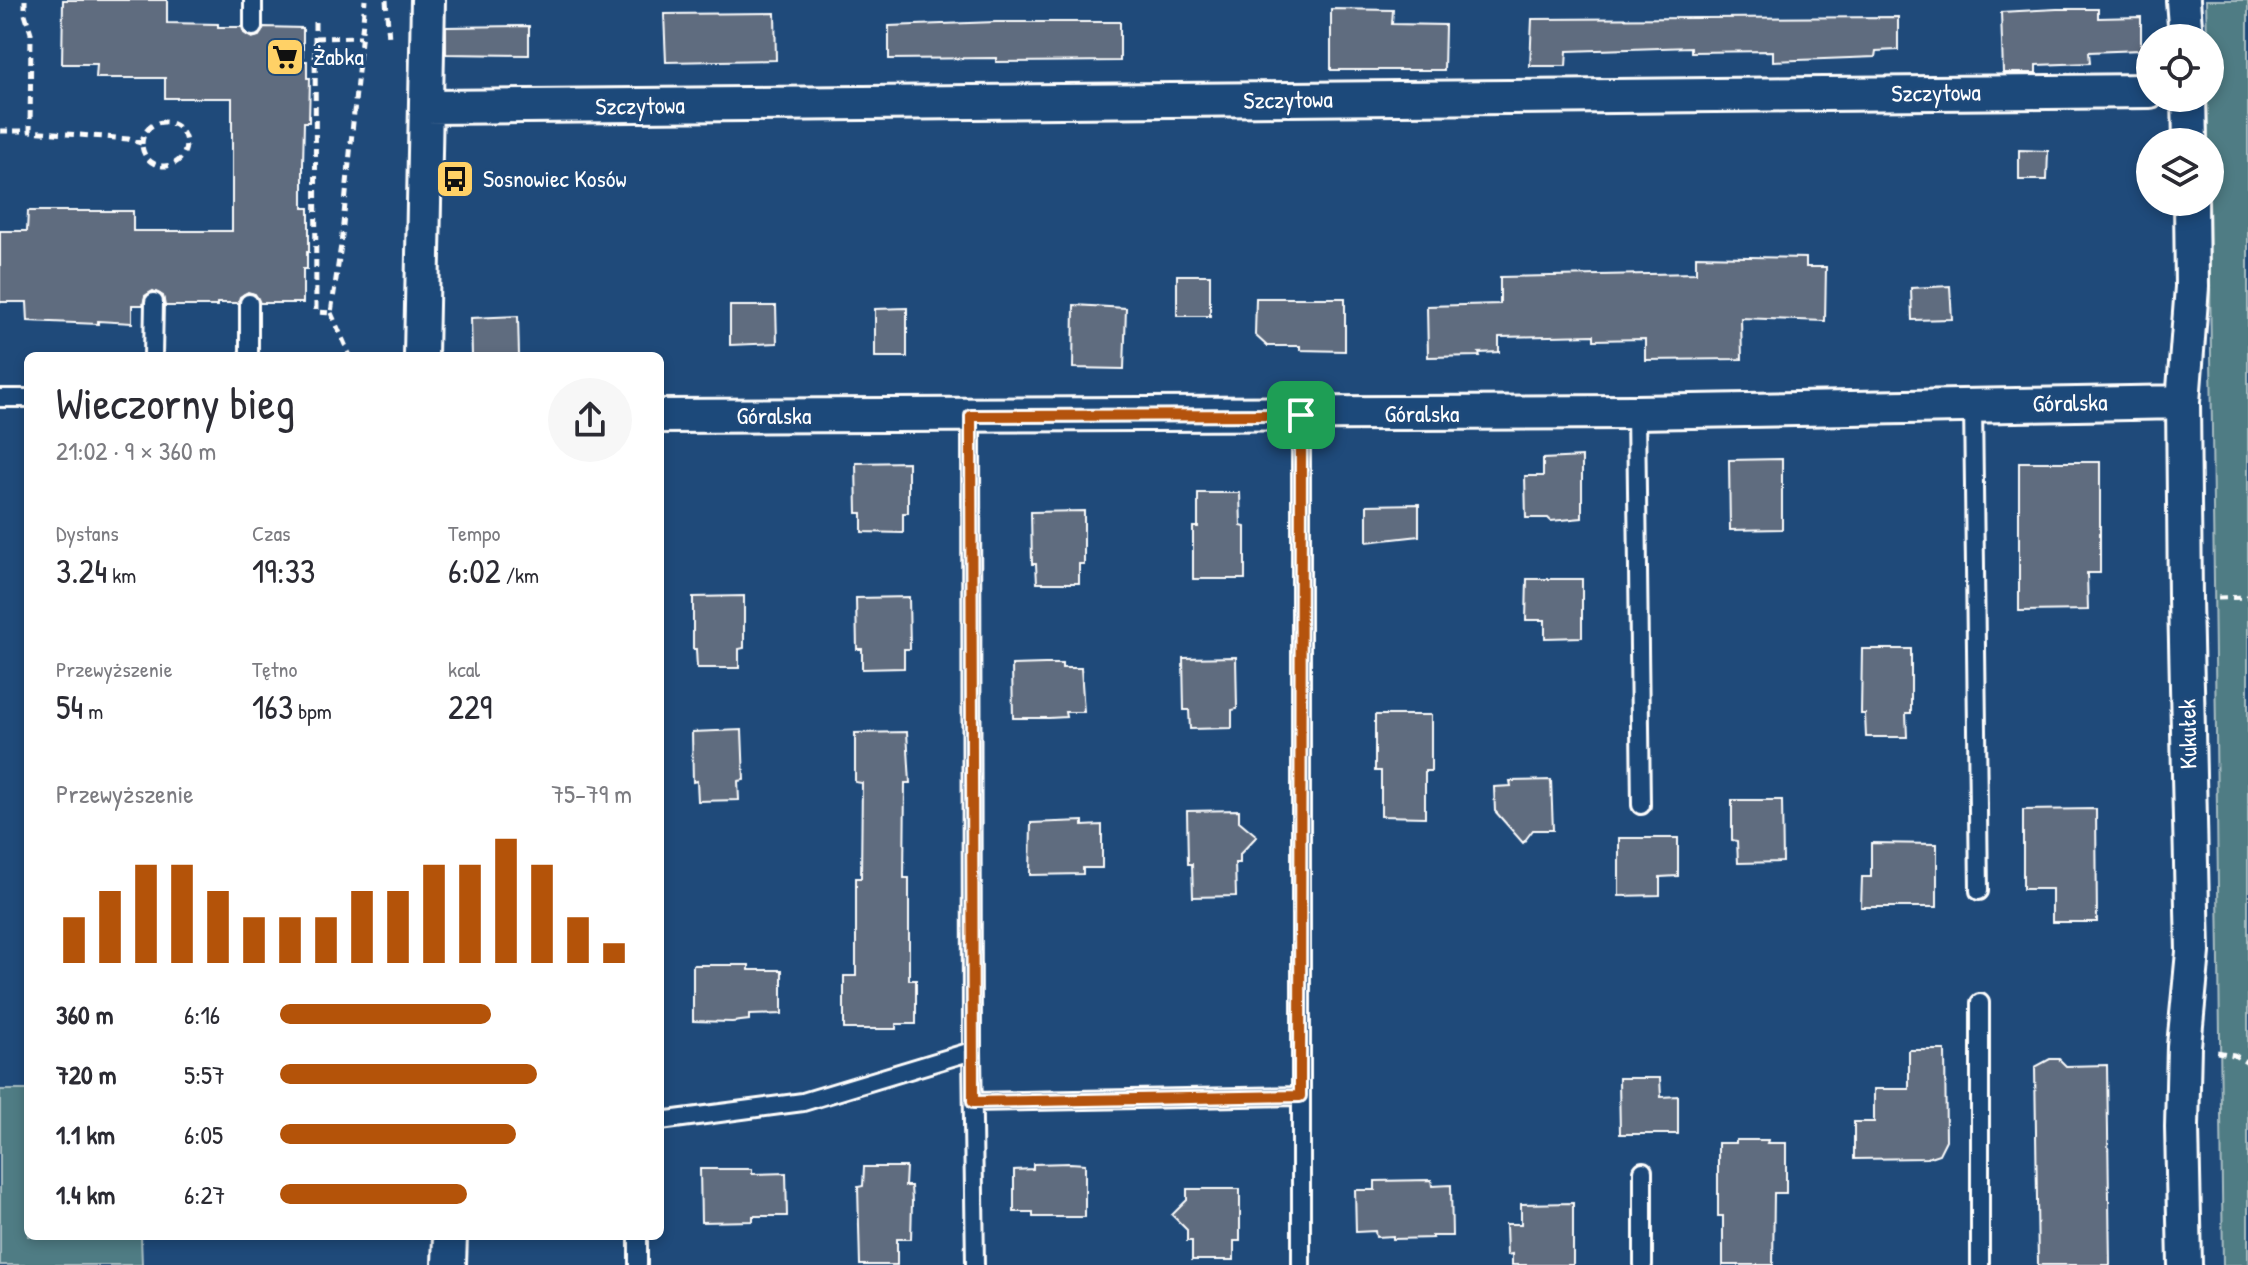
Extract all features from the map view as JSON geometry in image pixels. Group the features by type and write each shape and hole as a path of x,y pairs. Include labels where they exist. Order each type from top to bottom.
{"street":[{"path":"421,352 428,0"},
{"path":"2183,0 2185,24"},
{"name":"Szczytowa","path":"426,107 2136,91"},
{"name":"Kukułek","path":"2185,1265 2184,1046 2193,952 2183,402 2192,287 2191,216"},
{"name":"Góralska","path":"664,416 1636,412 2183,402"},
{"path":"449,1265 450,1240"}],"lane":[{"path":"253,0 253,27"},
{"path":"153,352 154,302"},
{"path":"249,303 249,352"},
{"path":"0,398 24,398"},
{"path":"1973,405 1979,891"},
{"path":"1636,412 1641,805"},
{"path":"1301,415 1301,1265"},
{"path":"971,416 975,1265"},
{"path":"1980,1003 1980,1265"},
{"path":"664,1120 803,1102 972,1051"},
{"path":"973,1102 1300,1096"},
{"path":"1643,1171 1643,1265"},
{"path":"638,1240 638,1265"}],"path":[{"path":"25,0 25,14 31,33 30,131"},
{"path":"348,352 331,313 341,245 363,1"},
{"path":"315,22 316,312 331,313"},
{"path":"315,38 361,37"},
{"path":"170,122 179,127 186,145 184,155 177,163 158,166 143,153 141,143 151,126 170,122"},
{"path":"0,131 128,139 141,143"}],"green space":[{"path":"2206,0 2248,0 2248,1265 2223,1265 2209,216 2224,216 2224,128 2208,128 2207,112 2224,112 2224,24 2207,24"},
{"path":"0,1090 24,1090 24,1240 141,1240 142,1265 0,1265"}],"building":[{"path":"63,0 167,0 167,23 242,27 244,33 252,38 259,36 264,27 303,28 303,61 307,61 307,78 310,78 309,122 304,122 303,208 309,208 309,252 307,269 303,269 303,303 260,303 255,294 248,292 240,297 238,303 165,306 163,296 153,291 145,296 143,305 132,305 132,323 98,321 98,324 28,321 27,302 0,302 0,231 27,231 28,211 133,211 133,231 232,231 232,98 165,98 165,78 96,78 97,64 62,64"},
{"path":"1331,9 1393,10 1392,24 1445,25 1444,70 1331,70"},
{"path":"2098,9 2098,18 2141,17 2141,24 2136,24 2136,50 2089,52 2090,63 2036,65 2036,73 2003,73 2001,12"},
{"path":"775,13 776,60 666,62 664,14"},
{"path":"1898,17 1898,50 1876,51 1875,57 1773,61 1773,51 1691,52 1691,47 1567,51 1566,66 1530,66 1532,19"},
{"path":"1120,22 1120,61 889,59 889,26"},
{"path":"529,26 529,55 446,54 446,27"},
{"path":"2019,150 2048,151 2047,180 2019,180"},
{"path":"1696,256 1806,258 1806,267 1826,267 1825,321 1741,318 1742,359 1645,360 1645,339 1594,340 1594,335 1499,337 1499,352 1479,353 1480,356 1428,357 1427,306 1500,304 1500,277 1696,273"},
{"path":"1177,275 1210,275 1210,316 1177,316"},
{"path":"1950,286 1952,319 1912,320 1911,288"},
{"path":"1256,298 1345,298 1345,351 1267,346 1255,335"},
{"path":"1074,305 1126,308 1124,369 1073,368"},
{"path":"730,306 776,306 777,343 730,345"},
{"path":"907,308 907,357 875,357 875,309"},
{"path":"518,316 519,352 472,352 471,318"},
{"path":"1582,457 1582,518 1551,521 1548,518 1526,518 1525,476 1543,476 1543,459"},
{"path":"1782,459 1782,529 1730,530 1729,460"},
{"path":"908,462 908,513 903,513 903,533 862,532 862,513 857,513 856,463"},
{"path":"2019,462 2100,462 2100,573 2087,573 2088,610 2019,611"},
{"path":"1198,493 1240,493 1241,526 1245,527 1245,579 1193,579 1193,527 1198,527"},
{"path":"1419,504 1419,536 1367,542 1367,505"},
{"path":"1084,511 1084,564 1079,564 1079,583 1037,583 1036,564 1032,564 1031,512"},
{"path":"1527,579 1582,579 1582,637 1545,638 1545,620 1526,620"},
{"path":"744,596 744,648 739,649 739,668 697,668 696,649 693,649 693,597"},
{"path":"909,597 910,649 904,649 904,668 862,669 862,649 857,649 856,598"},
{"path":"1862,649 1911,649 1911,713 1906,713 1907,737 1866,737 1865,714 1861,714"},
{"path":"1236,657 1237,709 1232,710 1232,728 1190,729 1189,710 1184,710 1183,658"},
{"path":"1062,664 1062,668 1081,668 1084,712 1065,712 1066,717 1013,718 1012,665"},
{"path":"1375,715 1431,715 1431,771 1425,771 1425,817 1381,816 1381,771 1375,771"},
{"path":"742,730 744,780 738,781 739,800 698,801 697,781 693,782 692,732"},
{"path":"907,732 910,783 905,783 904,878 909,878 909,980 916,980 916,1024 896,1024 896,1029 844,1029 844,976 856,976 856,878 861,878 862,783 855,782 855,733"},
{"path":"1551,780 1553,830 1533,830 1523,843 1495,811 1494,787 1511,786 1510,781"},
{"path":"1732,800 1782,800 1783,862 1738,863 1737,841 1732,840"},
{"path":"2096,809 2097,922 2052,922 2052,889 2023,889 2023,810"},
{"path":"1239,810 1239,821 1257,836 1240,854 1240,863 1235,863 1236,896 1193,897 1192,864 1188,864 1187,811"},
{"path":"1083,821 1083,826 1102,825 1102,868 1083,868 1083,874 1030,875 1031,823"},
{"path":"1619,838 1678,838 1678,876 1660,877 1660,895 1619,896"},
{"path":"1871,843 1937,844 1937,907 1861,907 1862,877 1871,877"},
{"path":"693,965 749,965 749,970 782,970 782,1014 749,1015 749,1020 732,1022 693,1021"},
{"path":"1909,1050 1945,1050 1946,1140 1939,1154 1927,1158 1854,1159 1854,1122 1874,1122 1874,1089 1909,1089"},
{"path":"2050,1059 2059,1059 2066,1066 2107,1065 2110,1265 2038,1265 2035,1067"},
{"path":"1619,1078 1660,1078 1661,1097 1678,1096 1678,1134 1620,1134"},
{"path":"1736,1140 1786,1143 1786,1193 1774,1193 1773,1265 1723,1265 1723,1216 1718,1216 1718,1143 1736,1143"},
{"path":"1033,1164 1085,1164 1085,1217 1033,1217 1033,1212 1014,1212 1014,1170 1033,1169"},
{"path":"864,1167 906,1167 905,1186 911,1186 911,1239 897,1239 897,1265 860,1265 858,1187 863,1186"},
{"path":"700,1169 752,1169 752,1174 786,1173 787,1216 753,1216 753,1221 701,1222"},
{"path":"1431,1180 1432,1186 1451,1185 1452,1236 1393,1239 1393,1236 1376,1237 1375,1231 1356,1232 1355,1190 1375,1190 1375,1181"},
{"path":"1187,1189 1240,1189 1240,1241 1234,1241 1234,1260 1192,1260 1192,1241 1187,1241 1187,1230 1172,1215 1187,1200"},
{"path":"1573,1203 1573,1265 1512,1265 1512,1254 1507,1255 1506,1224 1521,1224 1521,1204"}],"place":[{"name":"Żabka","path":"285,57"},
{"name":"Sosnowiec Kosów","path":"455,179"}],"route":[{"path":"1301,415 1300,1096 973,1102 971,416 1301,415"}]}
